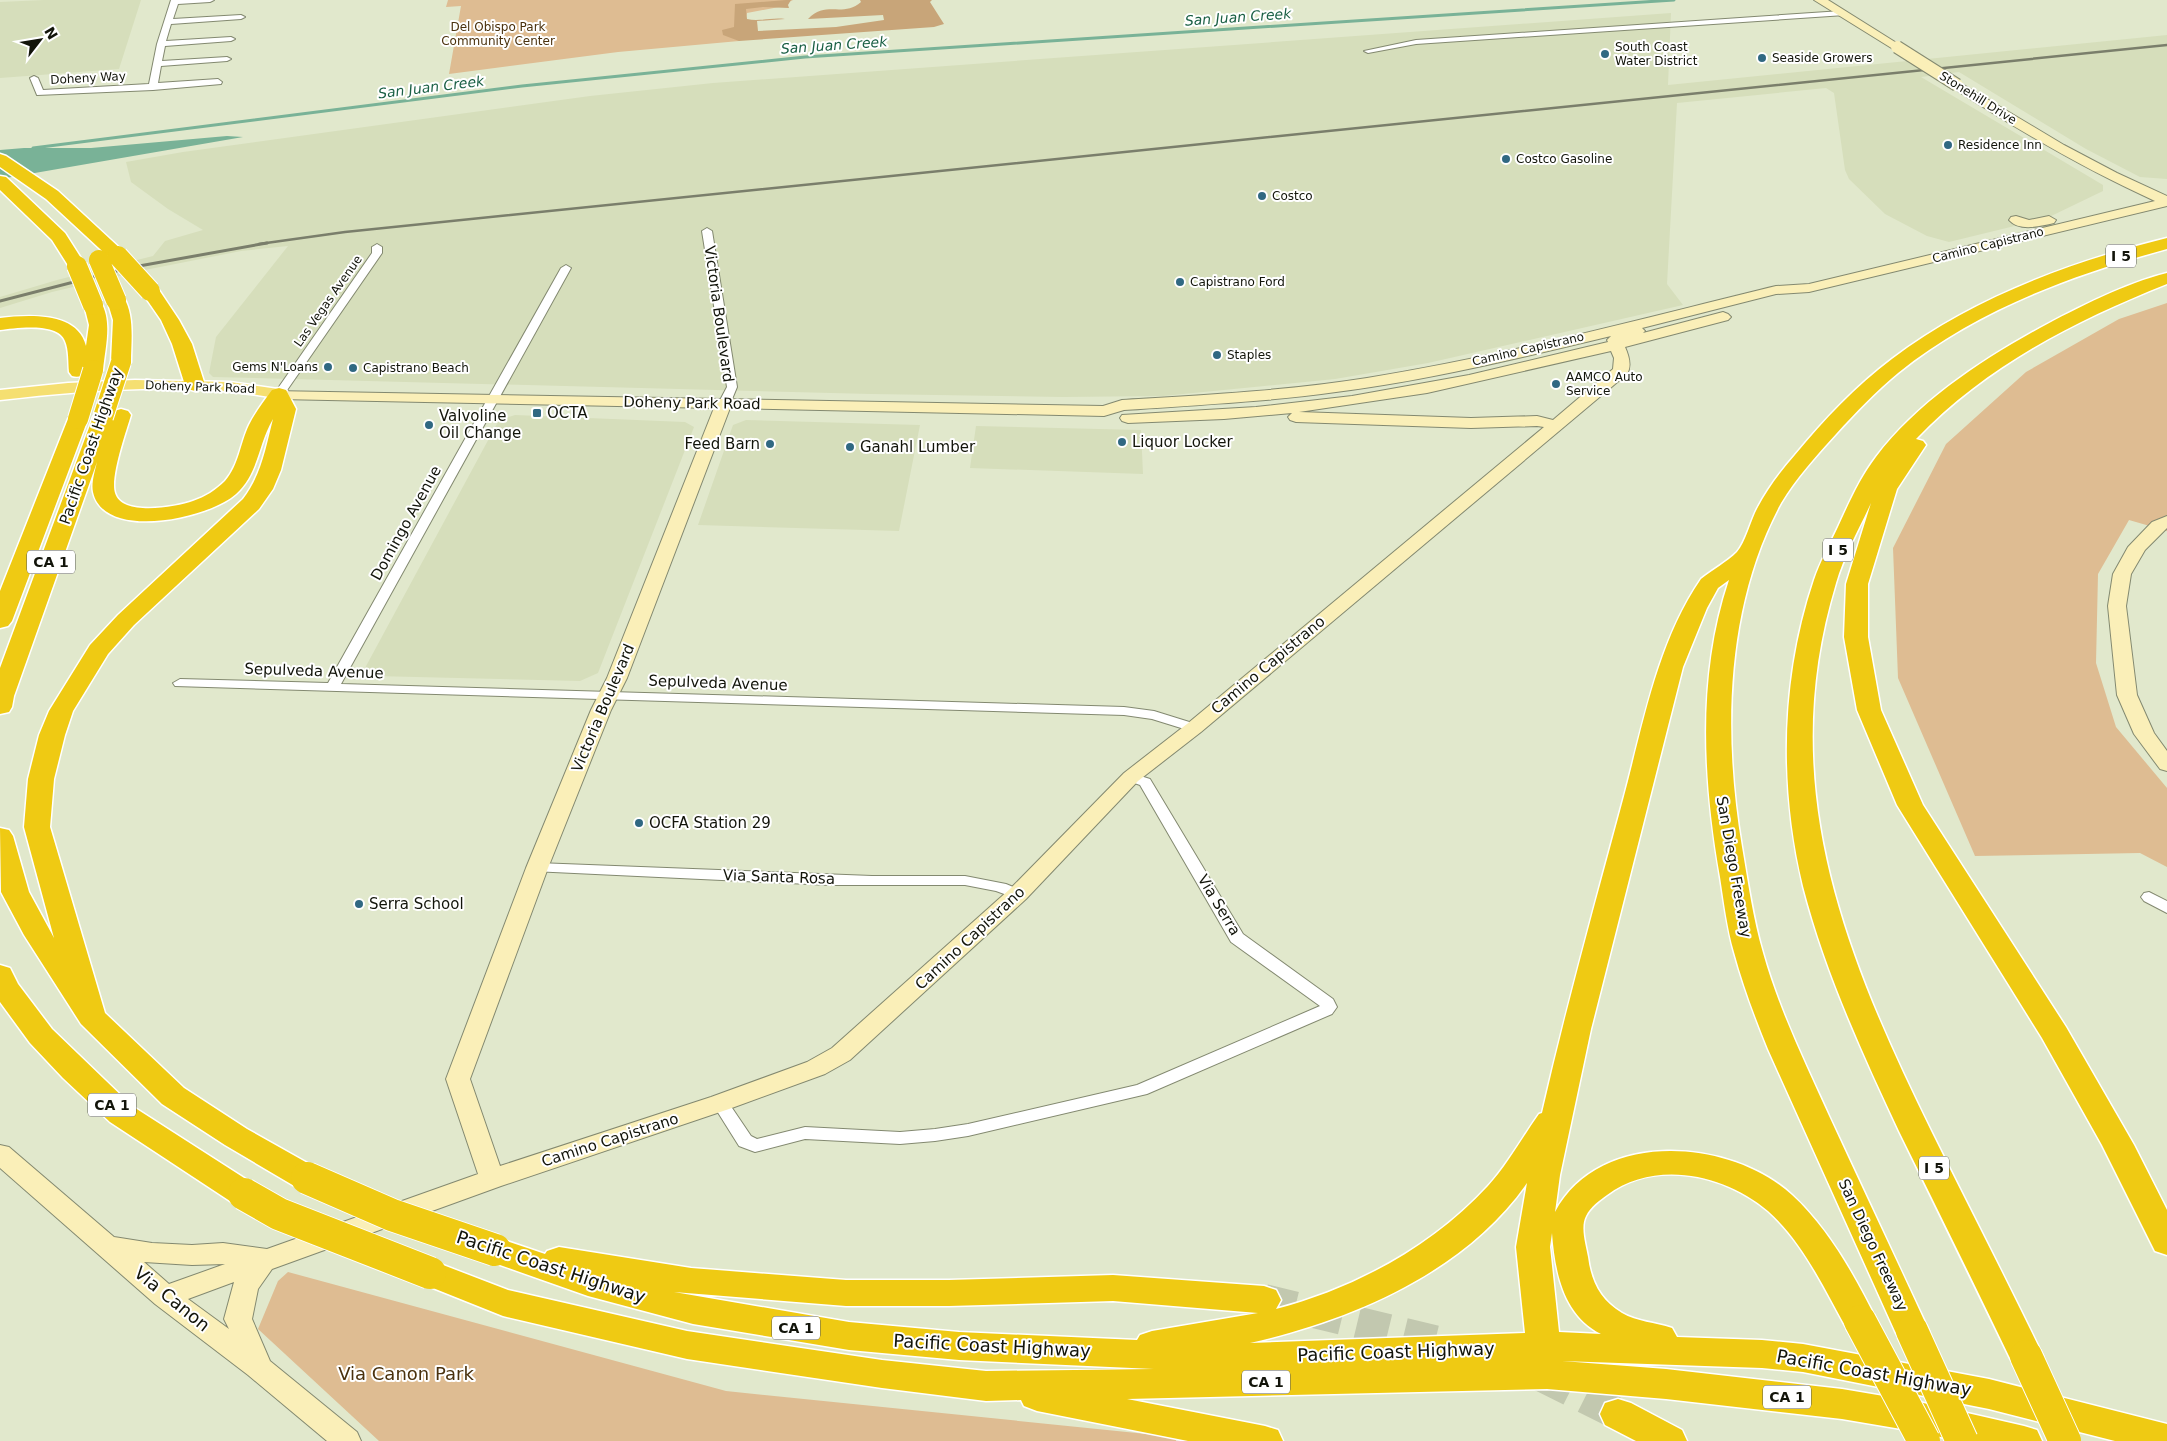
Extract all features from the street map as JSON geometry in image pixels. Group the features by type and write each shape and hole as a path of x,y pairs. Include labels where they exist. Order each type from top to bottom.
{"highway":[{"name":"Pacific Coast Highway","path":"0,160 47,196 77,231 98,260 116,300 122,320 121,362 112,416 2,696 0,707"},
{"name":"Pacific Coast Highway","path":"0,181 59,237 77,266 93,306 98,325 86,371 79,417 0,621"},
{"path":"47,196 118,256 150,291 182,344 195,385"},
{"name":"San Diego Freeway","path":"1962,1441 1792,1070 1750,959 1724,830 1720,780 1718,726 1726,639 1748,554 1769,506 1800,460 1851,406 1899,363 1970,317 2076,271 2167,243"},
{"name":"I 5","path":"2065,1441 2026,1356 1898,1095 1847,978 1817,886 1803,814 1799,771 1800,697 1810,639 1828,573 1881,465 1913,428 1950,394 2031,341 2116,298 2167,278"},
{"path":"0,324 43,323 64,328 75,341 86,371"},
{"path":"112,416 104,479 104,494 115,508 130,514 166,514 204,504 232,487 245,472 259,427 279,394"},
{"path":"91,1017 37,826 41,779 52,735 71,692 98,650 126,620 251,504 262,489 270,470 286,409 279,394"},
{"path":"1950,394 1886,489 1857,584 1856,637 1870,710 1910,805 2055,1034 2118,1145 2163,1231"},
{"path":"1545,1360 1533,1247 1544,1175 1576,1028 1671,667 1695,608 1709,584 1748,554"},
{"name":"Pacific Coast Highway","path":"0,836 15,892 38,935 91,1017 173,1096 236,1137 307,1178 392,1215 588,1283 692,1310 796,1328 849,1336 960,1346 1214,1358 1545,1360 1762,1354 1803,1358 1989,1394 2167,1438"},
{"name":"Pacific Coast Highway","path":"1,980 41,1036 74,1070 122,1114 244,1194 279,1214 503,1302 687,1345 873,1373 986,1386 1223,1383 1545,1360 1685,1385 1842,1404 1919,1417 2024,1441"},
{"path":"1107,1353 1239,1330 1304,1315 1390,1280 1432,1255 1467,1227 1501,1193 1557,1112"},
{"path":"1803,1358 1635,1334 1614,1326 1596,1312 1584,1298 1575,1281 1567,1229 1568,1218 1572,1210 1598,1183 1609,1175 1640,1165 1671,1163 1702,1166 1719,1170 1750,1183 1766,1193 1792,1215 1834,1276 1924,1441"},
{"path":"495,1250 691,1281 846,1293 949,1293 1113,1288 1264,1300"},
{"path":"986,1386 1265,1441"},
{"path":"1618,1414 1669,1441"}],"main road":[{"name":"Stonehill Drive","path":"1825,3 2040,137 2088,164 2167,202"},
{"path":"2088,164 2148,186 2167,186"},
{"path":"2088,164 2121,197 2123,204 2117,213"},
{"name":"Camino Capistrano","path":"1243,397 1366,383 1478,362 1776,290 1809,288 2167,202"},
{"name":"Camino Capistrano","path":"1254,411 1345,401 1429,388 1616,344 1794,298 1809,288"},
{"path":"1616,344 1616,338 1672,321 1677,314"},
{"name":"Camino Capistrano","path":"165,1296 492,1179 720,1103 816,1068 841,1054 912,992 1018,894 1131,778 1194,728 1621,371 1622,358 1616,344"},
{"name":"Doheny Park Road","path":"0,395 95,386 195,385 247,387 279,394"},
{"name":"Doheny Park Road","path":"0,407 98,397 239,398 279,394 1104,411 1122,406 1243,397"},
{"name":"Victoria Boulevard","path":"492,1179 458,1079 537,868 617,678 724,404"},
{"name":"Doheny Park Road","path":"1104,411 1125,418 1254,411"},
{"path":"1222,414 1470,423 1537,421 1555,425"},
{"path":"2167,521 2158,526 2137,547 2122,574 2117,606 2127,695 2144,734 2167,765"},
{"name":"Via Canon","path":"0,1154 165,1296 258,1367 347,1441"},
{"path":"107,1246 152,1253 192,1255 223,1253 265,1259 245,1287 238,1319 258,1367"}],"street":[{"path":"153,87 159,64 161,44 175,1 210,0"},
{"path":"1368,51 1416,42 1842,13"},
{"path":"167,22 241,17"},
{"path":"161,44 230,39"},
{"path":"159,64 228,59"},
{"name":"Doheny Way","path":"34,78 40,93 218,82"},
{"name":"Victoria Boulevard","path":"707,231 732,387 724,404"},
{"name":"Las Vegas Avenue","path":"279,394 377,253 377,247"},
{"name":"Domingo Avenue","path":"332,688 566,268"},
{"name":"Sepulveda Avenue","path":"180,683 1124,711 1154,715 1194,728"},
{"name":"Via Serra","path":"720,1103 745,1141 755,1146 805,1134 900,1138 968,1130 1141,1090 1329,1008 1327,1003 1237,938 1145,782 1131,778"},
{"name":"Via Santa Rosa","path":"537,868 872,880 961,880 991,883 1018,894"},
{"path":"2149,897 2167,908"}],"shaded area":[{"path":"141,0 119,69 0,78 0,2"},
{"path":"791,0 788,5 789,8 763,7 746,9 747,19 785,19 757,21 758,31 836,27 884,20 883,15 808,19 815,13 828,9 848,9 854,7 861,2 860,0 932,0 930,2 944,24 934,27 739,41 723,35 722,30 734,27 735,4"},
{"path":"1671,13 1668,85 2167,35 2167,179 2140,177 2086,149 1959,72 1921,77 2103,185 2103,191 2047,218 1949,242 1927,236 1885,214 1849,179 1845,170 1834,93 1826,88 1677,103 1667,284 1683,305 1428,363 1335,379 1163,396 1063,397 871,394 213,377 209,373 216,337 288,246 241,251 145,270 52,292 0,308 0,297 57,280 153,256 165,241 203,230 168,209 131,182 126,162 183,152 590,96 713,83"},
{"path":"227,136 243,137 0,179 0,150 91,148"},
{"path":"515,415 685,422 694,427 598,673 580,681 374,676 365,673 365,668 499,420"},
{"path":"746,420 920,425 899,531 698,525 733,425"},
{"path":"976,426 1141,430 1143,474 970,468"}],"green space":[{"name":"Del Obispo Park Community Center","path":"448,0 793,0 779,7 747,13 739,41 618,52 449,74 461,6 446,7"},
{"path":"2167,303 2167,531 2129,520 2098,574 2096,663 2116,727 2167,788 2167,867 2140,853 1975,856 1898,678 1893,548 1946,444 2026,372 2119,319"},
{"name":"Via Canon Park","path":"288,1272 726,1391 1176,1437 1176,1441 379,1441 258,1329 278,1281"}],"waterway":[{"name":"San Juan Creek","path":"33,148 522,86 805,57 1674,0"}],"tunnel":[{"path":"1264,1300 1450,1345"},
{"path":"1542,1376 1618,1414"}],"railway":[{"path":"259,244 345,232 2167,45"},
{"path":"0,301 128,268 267,243"}],"place":[{"name":"South Coast Water District","path":"1605,54"},
{"name":"Seaside Growers","path":"1762,58"},
{"name":"Residence Inn","path":"1948,145"},
{"name":"Costco Gasoline","path":"1506,159"},
{"name":"Costco","path":"1262,196"},
{"name":"Capistrano Ford","path":"1180,282"},
{"name":"Staples","path":"1217,355"},
{"name":"Gems N'Loans","path":"328,367"},
{"name":"Capistrano Beach","path":"353,368"},
{"name":"AAMCO Auto Service","path":"1556,384"},
{"name":"OCTA","path":"537,413"},
{"name":"Valvoline Oil Change","path":"429,425"},
{"name":"Liquor Locker","path":"1122,442"},
{"name":"Feed Barn","path":"770,444"},
{"name":"Ganahl Lumber","path":"850,447"},
{"name":"OCFA Station 29","path":"639,823"},
{"name":"Serra School","path":"359,904"}]}
